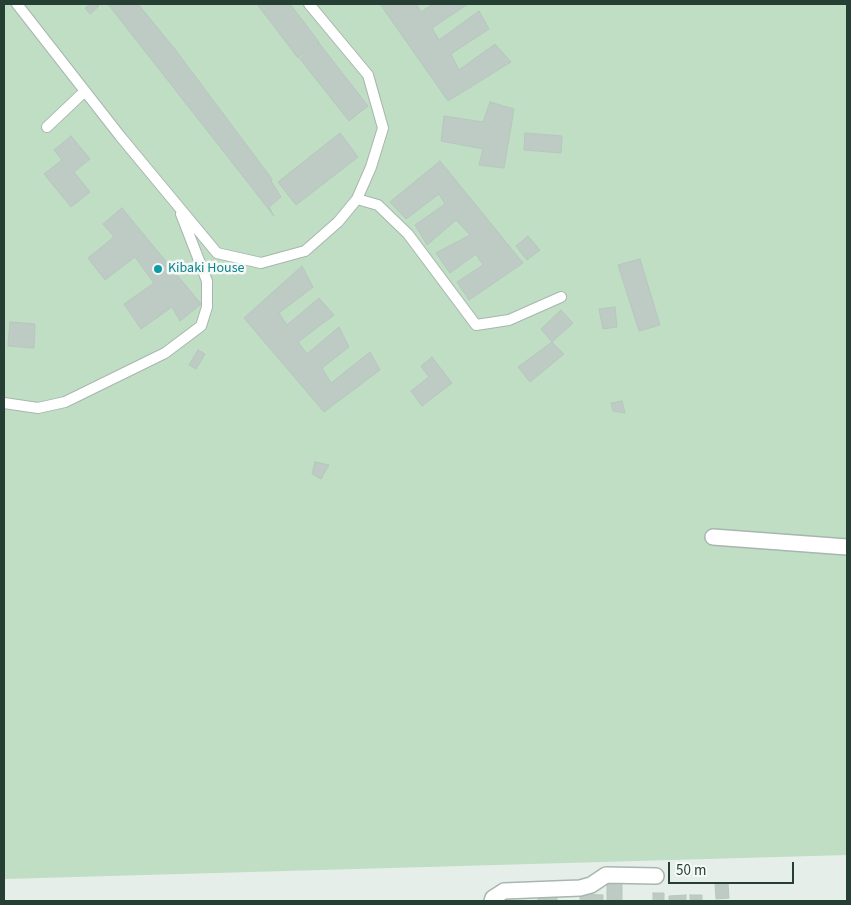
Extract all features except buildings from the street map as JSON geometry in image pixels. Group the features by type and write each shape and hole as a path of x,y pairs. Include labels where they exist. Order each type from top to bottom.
{"street":[{"path":"713,537 847,547"},
{"path":"492,901 493,898 504,890 580,888 591,885 606,875 656,876"}],"lane":[{"path":"16,4 84,91 217,253 261,264 305,250 338,222 357,199 372,167 383,128 368,75 309,4"},
{"path":"47,127 84,91"},
{"path":"357,199 378,205 408,234 476,325 509,320 561,298"},
{"path":"4,403 38,408 65,402 165,353 201,326 207,307 207,281 178,205"}],"green space":[{"path":"4,4 847,4 847,855 4,879"}],"place":[{"name":"Kibaki House","path":"158,269"}]}
